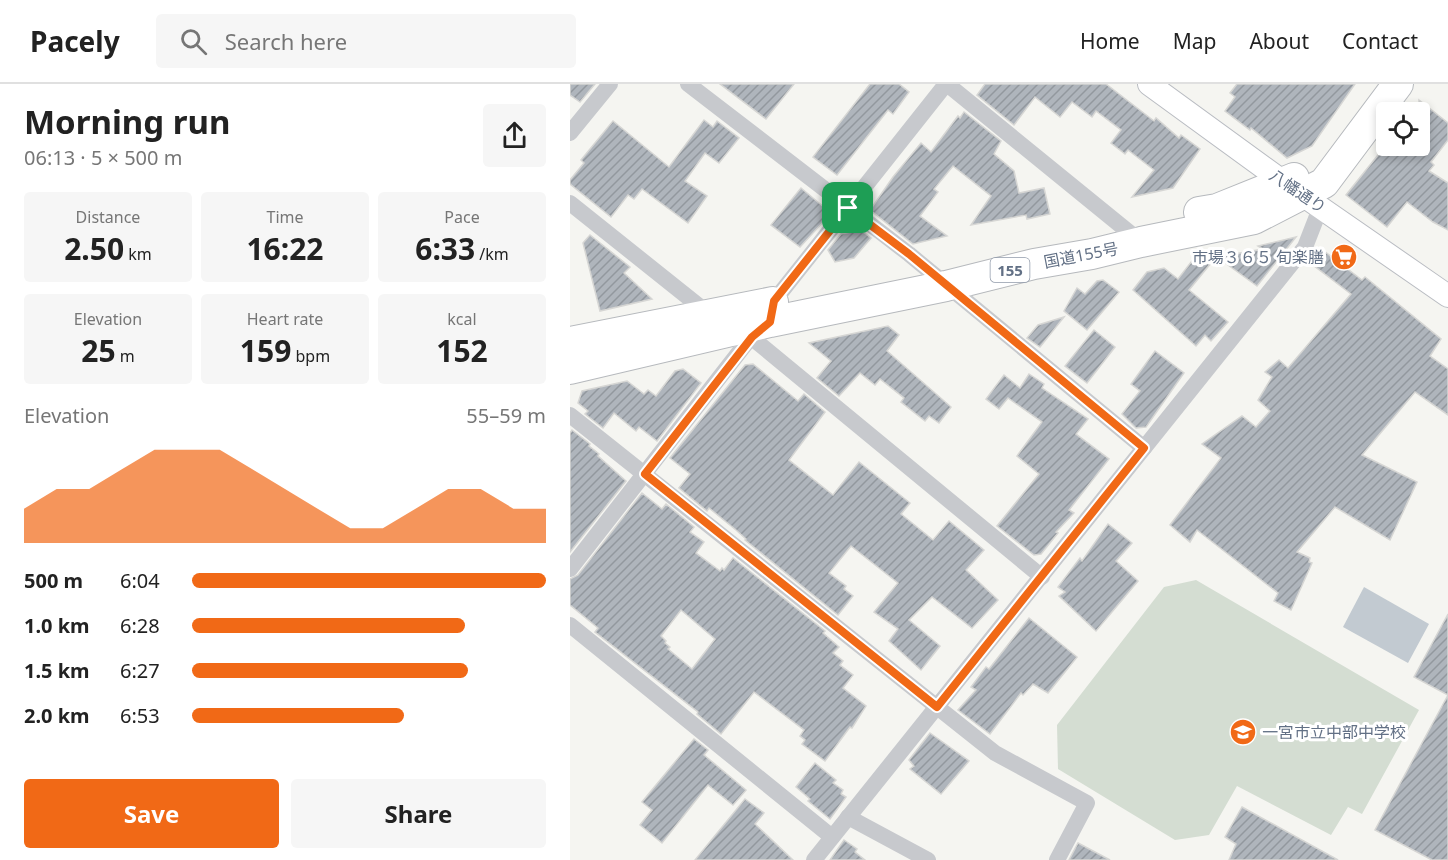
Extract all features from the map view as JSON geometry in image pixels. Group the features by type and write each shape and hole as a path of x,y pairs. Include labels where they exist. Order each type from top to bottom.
{"highway":[{"name":"国道155号","path":"1302,194 1321,164 1380,84"},
{"name":"国道155号","path":"570,369 938,279 1092,254 1131,234 1254,219 1324,183 1398,84"},
{"name":"国道155号","path":"570,342 710,314 765,320"}],"street":[{"path":"570,133 610,84"},
{"path":"688,84 938,279 1144,448"},
{"path":"570,569 946,84 1131,234"},
{"name":"八幡通り","path":"1149,84 1448,296"},
{"path":"814,860 1305,247 1302,194"},
{"path":"570,203 710,314"},
{"path":"765,320 1042,577"},
{"path":"570,415 995,753 1087,804 1057,860"},
{"path":"570,625 832,837"},
{"path":"848,817 928,860"}],"shaded area":[{"name":"一宮市立中部中学校","path":"1196,580 1419,710 1362,814 1348,807 1331,835 1237,786 1209,835 1175,840 1058,769 1057,725 1164,587"},
{"path":"1364,587 1429,624 1408,663 1343,627"}],"building":[{"path":"570,84 595,84 580,102 570,95"},
{"path":"720,84 794,84 766,119"},
{"path":"870,84 899,84 909,92 893,114 888,110 837,175 813,157"},
{"path":"985,84 1106,84 1154,121 1156,118 1179,138 1181,135 1200,149 1173,188 1132,197 1154,170 1128,150 1125,154 1111,143 1121,130 1096,111 1092,117 1072,102 1060,117 1035,97 1014,125 977,95"},
{"path":"1237,84 1355,84 1312,146 1287,158 1251,128 1250,130 1225,111 1235,97 1230,93"},
{"path":"1430,109 1448,123 1448,140 1431,162 1434,165 1429,171 1448,183 1448,230 1433,222 1407,202 1387,227 1346,195 1377,156 1430,156"},
{"path":"964,112 1001,141 994,154 1014,171 1019,193 1044,188 1050,214 1027,219 1026,215 971,225 991,196 953,166 934,189 938,192 920,216 947,236 913,244 870,210 921,143 931,152 958,116 960,118"},
{"path":"704,120 713,127 717,121 739,138 719,163 705,153 685,181 707,196 688,223 642,189 634,199 628,195 611,217 570,184 570,180 584,163 581,160 613,121 669,167"},
{"path":"801,188 825,208 825,220 800,247 771,225"},
{"path":"861,230 871,238 854,258 835,262 828,250 841,234"},
{"path":"590,235 630,267 624,273 652,299 600,311 583,243"},
{"path":"1296,237 1257,286 1217,257 1263,249 1258,246"},
{"path":"1324,251 1362,280 1365,277 1441,339 1430,356 1448,369 1448,415 1415,392 1362,455 1417,482 1390,540 1335,507 1297,552 1310,558 1309,562 1312,563 1291,610 1274,601 1278,593 1197,530 1190,542 1170,525 1221,458 1202,444 1242,416 1256,427 1270,411 1258,400 1272,377 1265,372 1279,360 1288,368 1351,294 1313,265"},
{"path":"1216,257 1189,290 1228,322 1211,341 1205,335 1196,346 1133,290 1147,272 1164,268 1178,279 1192,261"},
{"path":"1103,280 1119,292 1087,330 1064,311 1077,288 1085,294 1097,281"},
{"path":"1064,317 1040,347 1027,338 1038,325"},
{"path":"888,326 899,335 887,351 951,407 939,423 929,416 925,421 901,402 904,398 880,379 875,385 860,373 839,396 817,378 831,361 809,343"},
{"path":"1094,330 1115,347 1087,383 1065,366"},
{"path":"1155,351 1184,373 1146,427 1136,428 1122,414 1140,391 1131,384"},
{"path":"753,364 798,401 804,394 825,412 789,460 833,495 859,462 910,503 901,514 933,540 949,521 984,550 966,570 998,600 972,628 932,597 909,620 940,646 921,670 889,641 898,629 874,612 898,583 851,546 829,573 846,586 844,589 853,596 838,615 709,508 707,511 679,488 690,474 670,458 745,365"},
{"path":"683,369 701,383 657,441 639,427 636,431 614,413 603,428 585,414 588,411 578,403 582,391 627,381 644,394 648,390 656,396 675,371"},
{"path":"1029,374 1044,384 1042,388 1088,419 1076,434 1109,459 1069,510 1074,513 1056,532 1058,533 1041,554 1034,555 997,526 1039,474 1017,456 1042,422 1008,398 999,409 986,399 1004,375 1020,388"},
{"path":"572,430 590,444 589,446 599,454 598,456 626,481 570,552 570,433"},
{"path":"642,493 662,509 666,504 694,527 690,532 704,542 696,553 720,571 722,568 724,570 733,558 825,631 823,633 839,647 833,653 843,661 840,665 853,675 843,688 866,706 852,728 850,727 825,761 802,744 805,740 800,736 804,730 754,692 721,734 697,714 698,712 595,632 598,628 570,605 570,579 578,575","holes":["681,610 715,639 692,669 668,649 670,647 661,636"]},
{"path":"1108,524 1132,543 1116,561 1138,581 1096,631 1059,596 1065,592 1058,587 1080,558 1082,561"},
{"path":"1448,614 1448,695 1414,677"},
{"path":"1029,618 1077,657 1048,693 1033,684 1023,695 1021,693 990,734 958,710 976,690 971,687 986,667 989,669"},
{"path":"1448,695 1448,860 1432,860 1375,830"},
{"path":"930,733 969,761 941,794 910,769 914,766 909,760"},
{"path":"694,739 708,750 704,755 746,790 733,805 708,785 662,843 640,825 652,810 642,802"},
{"path":"815,763 836,780 833,783 843,790 841,794 846,797 830,819 808,801 810,799 796,787"},
{"path":"745,799 764,813 755,824 793,860 695,860"},
{"path":"1242,807 1338,860 1229,860 1236,844 1225,837"},
{"path":"844,840 857,849 855,852 865,860 830,860"},
{"path":"1078,843 1110,860 1069,860"}],"place":[{"name":"市場３６５ 旬楽膳","path":"1344,257"},
{"name":"一宮市立中部中学校","path":"1243,732"}],"route":[{"path":"848,208 909,254 1144,448 937,707 645,474 752,337 770,322 774,301 848,208"}]}
